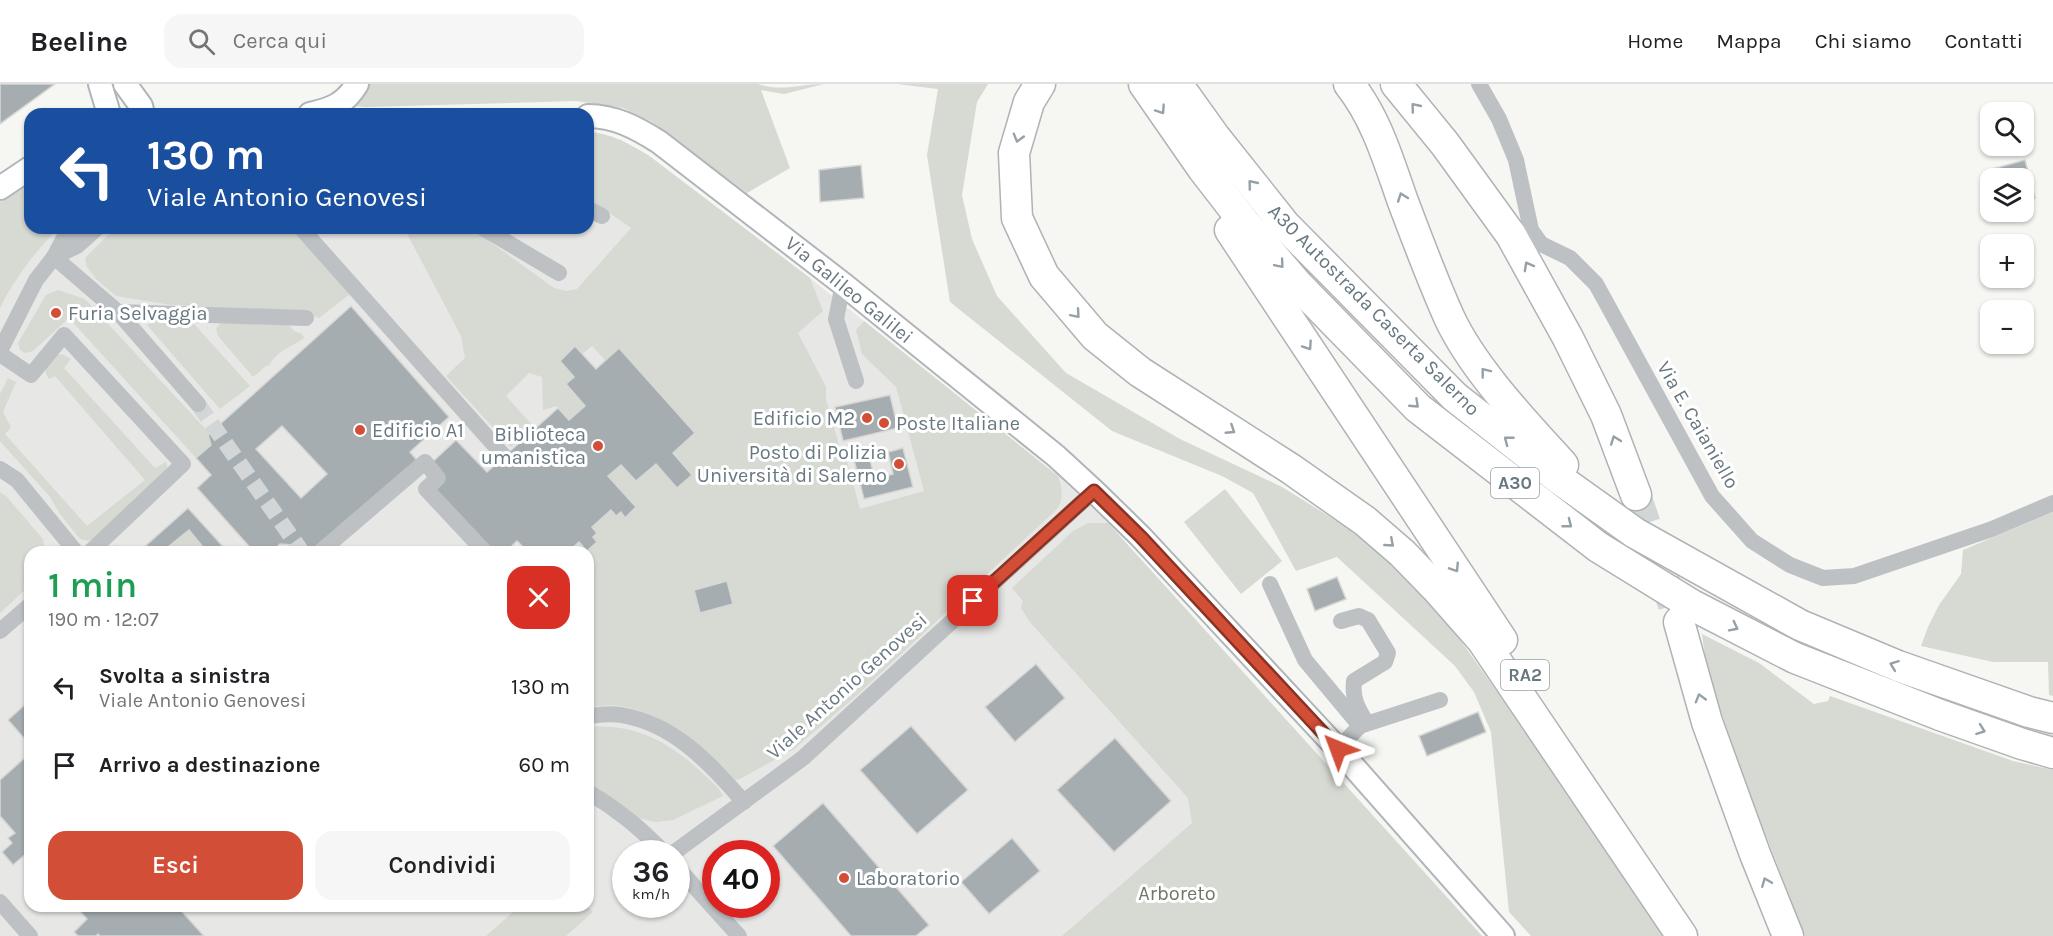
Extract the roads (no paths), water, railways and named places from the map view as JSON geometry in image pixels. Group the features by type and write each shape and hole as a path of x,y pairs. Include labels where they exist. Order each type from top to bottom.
{"highway":[{"path":"1040,84 1029,102 1014,153 1017,218 1044,276 1095,336 1140,372 1291,469 1365,521 1438,590 1482,640 1682,936"},
{"name":"A30 Autostrada Caserta Salerno","path":"1144,84 1244,222 1297,284 1418,408 1598,547 1692,605 1795,658 1940,715 2053,753"},
{"name":"A30 Autostrada Caserta Salerno","path":"1177,84 1215,137 1285,225 1455,397 1524,452 1635,533 1768,609 1826,637 1949,685 2041,715"},
{"path":"1349,84 1373,118 1419,244 1451,320 1478,364 1521,420 1567,468 1640,518 1754,590 1768,609"},
{"path":"1396,84 1445,144 1510,235 1568,338 1606,415 1635,495"},
{"name":"RA2","path":"1179,135 1230,230 1697,936"},
{"path":"1679,622 1707,722 1755,854 1788,936"}],"street":[{"path":"100,84 108,108"},
{"path":"125,84 142,108"},
{"path":"334,108 342,104 357,84"},
{"name":"Via E. Caianiello","path":"1479,84 1499,118 1516,160 1531,230 1541,244 1570,258 1596,284 1712,496 1752,541 1790,565 1823,578 1854,576 1992,529 2053,503"},
{"name":"Via Galileo Galilei","path":"594,116 634,126 659,142 843,284 1056,456 1141,537 1338,749 1503,936"},
{"path":"0,188 24,172"},
{"path":"67,234 54,257 36,279 0,353 31,375 64,335 183,464 96,546"},
{"path":"54,257 77,246 90,234"},
{"path":"306,234 504,456"},
{"path":"493,234 559,273"},
{"path":"54,257 118,312 198,404"},
{"path":"843,284 836,319 856,381"},
{"path":"118,312 306,318"},
{"path":"327,546 425,462 438,477 426,489 479,546"},
{"path":"0,469 17,480 71,546"},
{"name":"Viale Antonio Genovesi","path":"690,841 802,758 1094,491"},
{"path":"1270,584 1305,660 1364,725"},
{"path":"0,631 24,610"},
{"path":"1341,621 1359,616 1368,620 1388,653 1385,662 1354,681 1355,704 1364,725"},
{"path":"1338,749 1364,725 1440,700"},
{"path":"594,716 618,715 647,722 677,739 704,758 744,802"},
{"path":"594,796 652,840"},
{"path":"690,881 740,936"},
{"path":"0,902 30,936"}],"tunnel":[{"path":"198,404 298,546"},
{"path":"1636,495 1673,605"}],"place":[{"name":"Furia Selvaggia","path":"56,313"},
{"name":"Edificio M2","path":"867,418"},
{"name":"Poste Italiane","path":"884,423"},
{"name":"Edificio A1","path":"360,430"},
{"name":"Biblioteca umanistica","path":"598,446"},
{"name":"Posto di Polizia Università di Salerno","path":"899,464"},
{"name":"Laboratorio","path":"844,878"}],"park label":[{"name":"Arboreto","path":"1177,893"}]}
